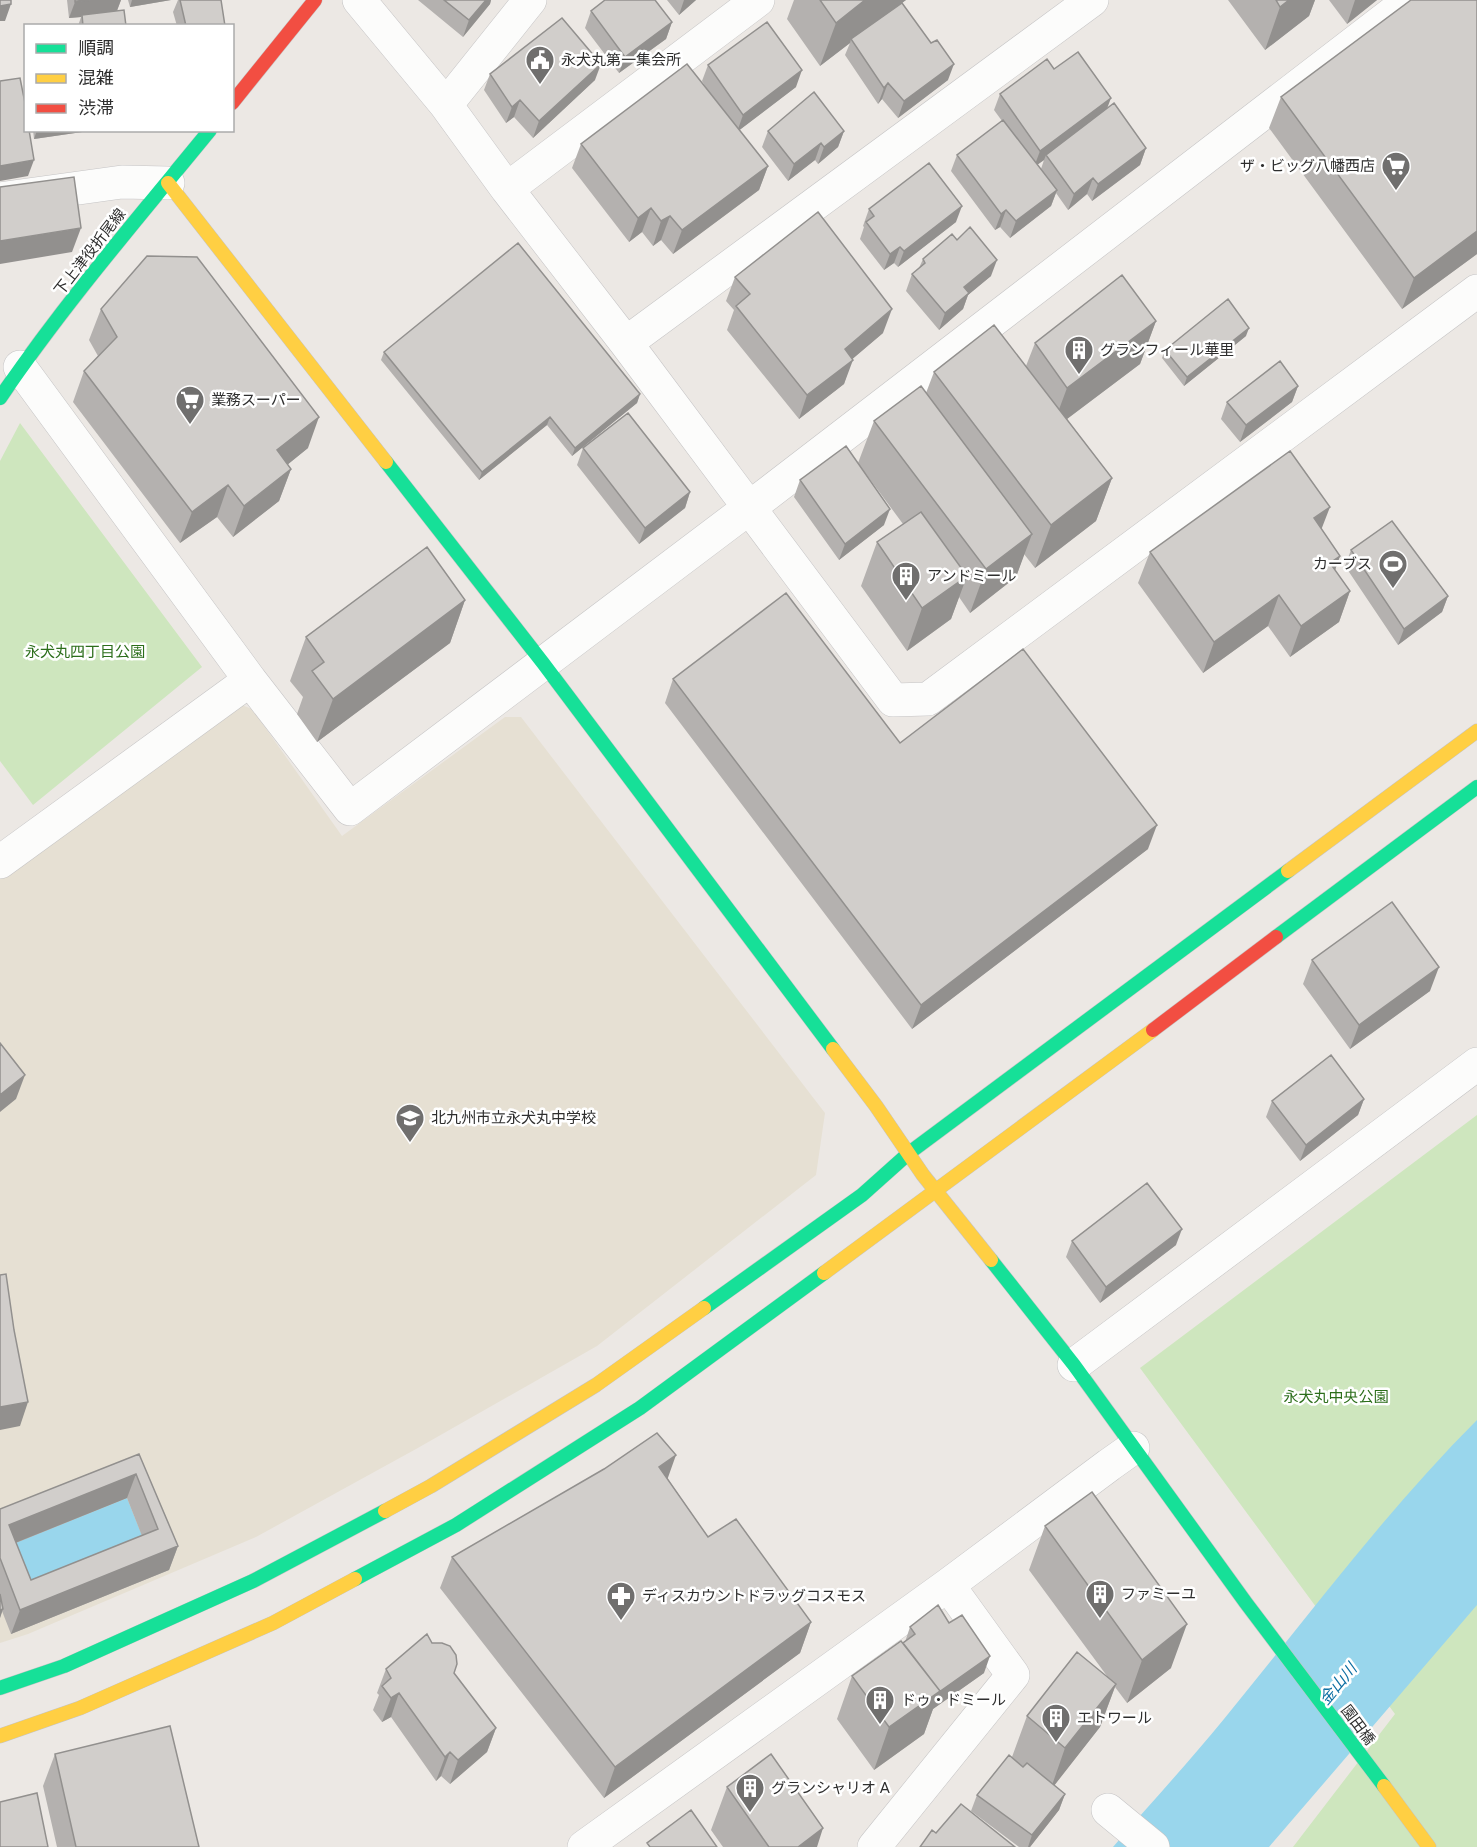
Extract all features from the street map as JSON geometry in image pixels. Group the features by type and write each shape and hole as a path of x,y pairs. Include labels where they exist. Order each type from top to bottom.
{"street":[{"path":"234,101 315,0"},
{"path":"359,0 446,105 893,700 928,699 1477,291"},
{"path":"446,105 530,0"},
{"path":"507,189 758,0"},
{"path":"626,343 1092,0"},
{"path":"20,368 250,680 350,809 749,508 1410,0"},
{"name":"下上津役折尾線","path":"0,398 20,368 130,226 208,132"},
{"path":"0,199 122,182 168,183"},
{"name":"園田橋","path":"168,183 543,663 923,1174 1074,1365 1246,1603 1429,1847"},
{"path":"0,862 250,680"},
{"path":"0,1688 64,1666 253,1581 431,1486 596,1385 862,1195 909,1153 1477,731"},
{"path":"0,1736 80,1708 273,1623 456,1525 640,1408 937,1191 1477,787"},
{"path":"1074,1365 1477,1064"},
{"path":"584,1847 948,1586 1133,1448"},
{"path":"874,1847 1013,1675 948,1586"},
{"path":"1108,1809 1153,1847"}],"shaded area":[{"name":"北九州市立永犬丸中学校","path":"234,702 252,709 342,836 505,717 521,717 825,1113 816,1175 597,1346 256,1537 28,1634 0,1643 0,878"}],"green space":[{"name":"永犬丸四丁目公園","path":"20,423 202,667 33,805 0,761 0,461"},
{"name":"永犬丸中央公園","path":"1477,1115 1477,1847 1293,1847 1395,1714 1140,1368"}],"water":[{"name":"金山川","path":"1477,1420 1477,1605 1269,1847 1113,1847 1210,1735 1410,1491"},
{"path":"127,1498 149,1553 22,1605 0,1549"}],"building":[{"path":"0,0 11,0 11,4 0,6"},
{"path":"180,0 221,0 225,24 186,24"},
{"path":"444,0 486,0 469,20"},
{"path":"605,0 655,0 672,22 625,57 591,11"},
{"path":"820,0 865,0 836,23"},
{"path":"1276,0 1289,0 1280,7"},
{"name":"ザ・ビッグ八幡西店","path":"1411,0 1477,0 1477,231 1414,278 1281,97"},
{"path":"902,3 931,43 937,40 954,64 904,101 888,83 884,88 851,39"},
{"path":"124,10 126,24 83,24 82,15"},
{"name":"永犬丸第一集会所","path":"562,18 601,64 539,121 520,100 512,107 490,74"},
{"path":"767,22 802,70 743,115 708,65"},
{"path":"1078,52 1111,98 1040,151 1000,94 1047,59 1054,69"},
{"path":"687,64 768,166 682,230 670,216 661,221 651,208 638,218 581,144"},
{"path":"20,78 24,98 24,132 29,132 34,160 0,166 0,81"},
{"path":"814,92 844,131 824,147 821,143 794,164 768,131"},
{"path":"1114,103 1146,148 1098,184 1093,178 1074,194 1046,155"},
{"path":"1003,120 1057,190 1016,221 1006,210 1001,214 957,155"},
{"path":"929,163 962,206 904,251 900,247 890,254 866,222 874,216 869,209"},
{"path":"74,177 81,228 0,241 0,187"},
{"path":"818,212 892,309 845,349 853,360 807,395 736,306 750,294 735,277"},
{"path":"970,227 997,260 964,287 969,293 945,313 912,274 925,263 923,259 952,234 957,240"},
{"path":"518,243 640,394 575,448 550,417 482,472 384,352"},
{"name":"業務スーパー","path":"147,256 197,257 319,417 277,450 291,469 244,506 228,485 192,512 84,371 117,337 101,309"},
{"path":"1122,275 1156,321 1067,388 1035,343"},
{"path":"1228,299 1249,328 1187,377 1165,350"},
{"path":"994,325 1112,478 1051,525 934,372"},
{"path":"1280,361 1298,386 1246,425 1227,402"},
{"path":"921,386 1032,534 986,569 874,421"},
{"path":"628,413 690,492 645,528 583,448"},
{"path":"846,446 890,509 845,544 800,480"},
{"path":"1290,451 1330,507 1314,518 1340,556 1330,563 1350,591 1301,626 1279,595 1214,642 1150,552"},
{"path":"921,512 967,576 922,608 877,542"},
{"name":"カーブス","path":"1392,521 1448,596 1404,629 1351,550"},
{"path":"427,547 465,600 333,699 312,671 324,662 306,637"},
{"path":"786,593 900,743 1023,649 1157,825 921,1005 673,679"},
{"path":"1392,902 1439,967 1359,1025 1312,960"},
{"path":"0,1043 25,1075 0,1095"},
{"path":"1331,1055 1364,1099 1306,1145 1272,1101"},
{"path":"1147,1183 1182,1229 1106,1287 1072,1241"},
{"path":"6,1274 28,1402 0,1407 0,1275"},
{"name":"ディスカウントドラッグコスモス","path":"657,1433 676,1455 659,1467 708,1537 736,1519 811,1622 615,1767 452,1557 604,1469"},
{"path":"139,1454 178,1546 20,1610 0,1558 0,1509","holes":["136,1474 158,1529 31,1580 9,1525"]},
{"path":"1092,1492 1187,1624 1142,1660 1045,1526"},
{"path":"0,1594 3,1609 0,1610"},
{"path":"938,1605 949,1623 962,1615 990,1656 939,1692 903,1643 915,1634 910,1627"},
{"path":"427,1634 432,1643 450,1646 456,1655 457,1664 454,1673 496,1728 458,1760 450,1752 445,1757 399,1693 391,1698 382,1686 391,1678 386,1669"},
{"path":"901,1641 940,1691 889,1727 852,1676"},
{"path":"1077,1652 1116,1684 1065,1748 1027,1716"},
{"path":"170,1726 199,1847 76,1847 55,1754"},
{"path":"771,1754 823,1828 798,1847 769,1847 727,1787"},
{"path":"1009,1755 1023,1767 1027,1763 1065,1794 1032,1835 977,1795"},
{"path":"37,1793 48,1847 0,1847 0,1802"},
{"path":"961,1804 1015,1847 920,1847 932,1830 936,1833"},
{"path":"691,1810 717,1847 650,1847 647,1843"}],"traffic: fast":[{"path":"0,398 76,295 208,132"},
{"path":"386,462 543,663 833,1049"},
{"path":"1276,937 1477,787"},
{"path":"704,1308 862,1195 909,1153 1288,871"},
{"path":"991,1260 1074,1365 1246,1603 1384,1786"},
{"path":"355,1579 456,1525 640,1408 824,1273"},
{"path":"0,1688 64,1666 253,1581 385,1511"}],"traffic: slow":[{"path":"168,183 386,462"},
{"path":"1288,871 1477,731"},
{"path":"824,1273 1153,1030"},
{"path":"833,1049 876,1106 923,1175 991,1260"},
{"path":"385,1511 431,1486 596,1385 704,1308"},
{"path":"0,1736 80,1708 273,1623 355,1579"},
{"path":"1384,1786 1429,1847"}],"traffic: jam":[{"path":"234,101 315,0"},
{"path":"1153,1030 1276,937"}],"place":[{"name":"永犬丸第一集会所","path":"540,86"},
{"name":"ザ・ビッグ八幡西店","path":"1396,192"},
{"name":"グランフィール華里","path":"1079,376"},
{"name":"業務スーパー","path":"190,426"},
{"name":"カーブス","path":"1393,590"},
{"name":"アンドミール","path":"906,602"},
{"name":"北九州市立永犬丸中学校","path":"410,1144"},
{"name":"ファミーユ","path":"1100,1620"},
{"name":"ディスカウントドラッグコスモス","path":"621,1622"},
{"name":"ドゥ・ドミール","path":"880,1726"},
{"name":"エトワール","path":"1056,1744"},
{"name":"グランシャリオ A","path":"750,1814"}]}
